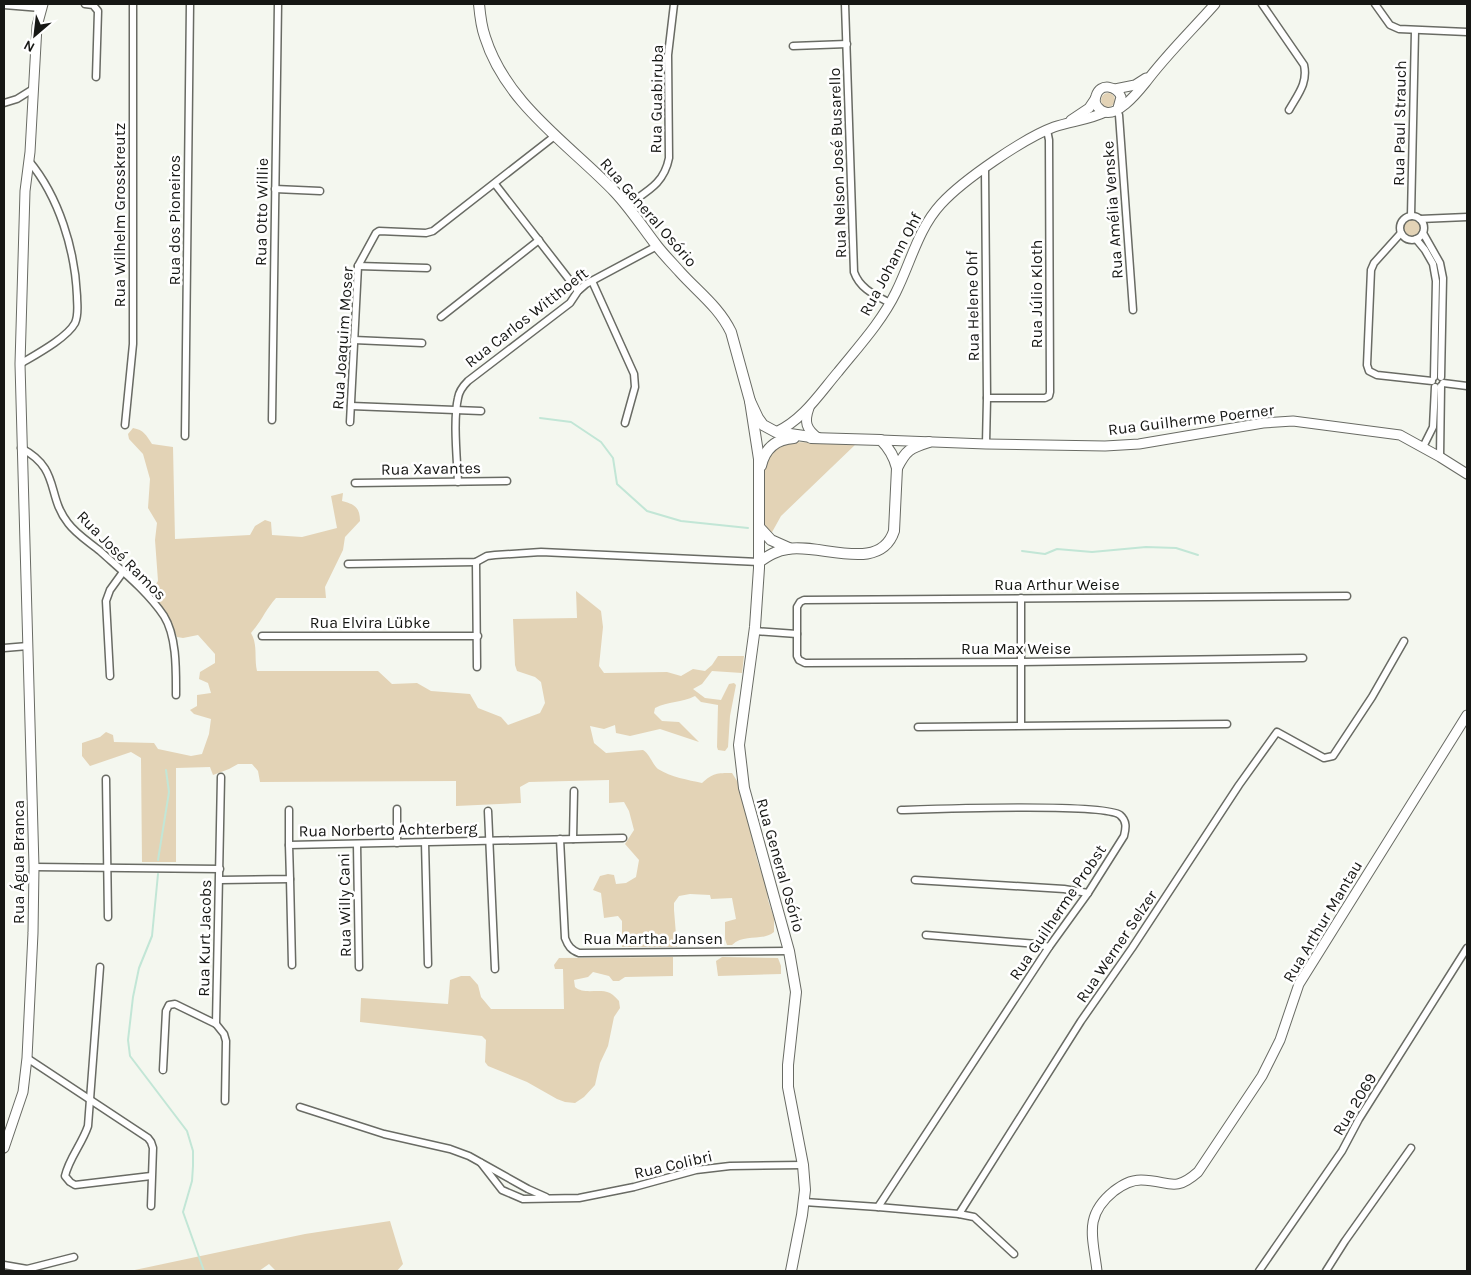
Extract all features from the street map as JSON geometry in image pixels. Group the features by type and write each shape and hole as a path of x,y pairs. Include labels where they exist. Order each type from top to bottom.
{"main road":[{"name":"Rua General Osório","path":"479,4 484,36 496,66 523,104 591,168 626,206 683,276 715,307 726,322 750,401 760,472 759,562 755,631 739,745 744,788 790,950 796,992 788,1065 788,1088 805,1177 804,1202 790,1269"},
{"name":"Rua General Osório","path":"750,401 763,425 776,432"},
{"path":"759,459 766,443 776,432 818,438"},
{"name":"Rua General Osório","path":"760,472 765,453 774,443 790,438 818,438"},
{"name":"Rua Guilherme Poerner","path":"818,438 881,440"},
{"path":"881,440 891,452 897,468"},
{"path":"759,527 771,540 789,548 872,554 884,547 892,538 897,468 903,455 908,450 929,442"},
{"path":"759,562 775,552 789,548"}],"street":[{"path":"85,4 93,5 98,11 96,77"},
{"name":"Rua Wilhelm Grosskreutz","path":"125,425 133,344 133,4"},
{"name":"Rua dos Pioneiros","path":"185,436 190,4"},
{"name":"Rua Otto Willie","path":"272,420 278,4"},
{"name":"Rua Guabiruba","path":"626,206 660,181 667,168 669,158 668,55 674,4"},
{"name":"Rua Nelson José Busarello","path":"845,4 854,272 857,282 865,289 890,303"},
{"path":"1152,74 1135,85 1102,89 1097,94 1095,100 1097,106 1105,112 1117,109 1128,103 1215,4"},
{"path":"1262,4 1304,64 1306,74 1304,84 1288,110"},
{"path":"1375,4 1390,25 1399,29 1467,32"},
{"path":"4,5 42,6"},
{"name":"Rua Água Branca","path":"4,1148 23,1092 27,1058 33,933 34,867 20,364 25,191 29,161 37,26 42,6"},
{"name":"Rua Paul Strauch","path":"1411,216 1415,31"},
{"path":"793,46 847,44"},
{"path":"1115,88 1121,98 1117,109"},
{"path":"4,103 17,99 33,89"},
{"name":"Rua Johann Ohf","path":"1064,124 1089,108 1095,100"},
{"name":"Rua Amélia Venske","path":"1117,109 1119,115 1133,310"},
{"name":"Rua Johann Ohf","path":"776,432 792,424 810,406 868,335 890,303 914,249 933,215 942,204 984,169 1035,136 1064,124 1096,117 1105,112"},
{"name":"Rua Júlio Kloth","path":"987,398 1045,398 1050,392 1049,150 1047,130"},
{"name":"Rua Joaquim Moser","path":"350,422 358,266 373,237 379,231 426,233 433,231 556,135"},
{"path":"20,364 57,340 74,324 78,313 72,250 50,192 41,175 29,161"},
{"name":"Rua Helene Ohf","path":"984,169 986,444"},
{"path":"494,184 578,291"},
{"path":"275,189 320,190"},
{"path":"1423,232 1416,239 1408,239 1401,233 1400,224 1411,216 1420,220 1467,217"},
{"path":"1420,220 1423,224 1423,232 1440,263 1443,278 1438,382 1433,427 1423,446"},
{"path":"1401,233 1374,263 1371,270 1367,365 1369,371 1377,375 1467,386"},
{"path":"1416,239 1433,264 1436,282 1440,457"},
{"path":"441,317 539,240"},
{"name":"Rua Carlos Witthoeft","path":"458,482 456,410 462,388 468,381 570,303 578,291 592,281 657,246"},
{"path":"358,266 427,268"},
{"path":"592,281 634,374 635,387 625,424"},
{"path":"354,340 422,343"},
{"path":"351,406 481,411"},
{"path":"810,406 806,417 806,425 810,432 818,438"},
{"name":"Rua Guilherme Poerner","path":"881,440 1105,446 1139,444 1263,423 1293,422 1400,435 1423,446 1467,474"},
{"name":"Rua José Ramos","path":"21,448 31,453 46,468 66,522 144,592 164,617 173,643 176,664 176,695"},
{"name":"Rua Xavantes","path":"355,483 507,481"},
{"path":"348,564 476,562 495,555 542,552 759,562"},
{"path":"476,562 477,667"},
{"path":"110,676 106,601 110,590 123,572"},
{"name":"Rua Arthur Weise","path":"797,634 797,606 804,600 1347,596"},
{"path":"1021,598 1022,725"},
{"path":"755,631 797,634"},
{"name":"Rua Max Weise","path":"797,634 796,656 805,663 1303,658"},
{"name":"Rua Elvira Lübke","path":"262,636 478,636"},
{"name":"Rua Werner Selzer","path":"960,1214 1081,1021 1132,948 1239,784 1277,732 1324,758 1333,756 1372,697 1404,641"},
{"path":"4,648 28,646"},
{"name":"Rua Arthur Mantau","path":"1097,1271 1091,1225 1096,1210 1105,1198 1130,1181 1142,1180 1175,1186 1187,1182 1198,1172 1262,1076 1280,1040 1299,984 1467,715"},
{"path":"918,727 1227,724"},
{"path":"220,868 221,777"},
{"path":"106,779 108,917"},
{"path":"573,839 574,791"},
{"name":"Rua Guilherme Probst","path":"878,1207 1049,947 1088,893 1124,836 1126,828 1119,814 1070,808 900,810"},
{"path":"397,809 397,843"},
{"path":"289,810 289,845"},
{"path":"488,811 495,968"},
{"path":"560,839 623,838"},
{"name":"Rua Martha Jansen","path":"560,839 565,938 567,946 573,951 579,953 790,950"},
{"name":"Rua Norberto Achterberg","path":"292,965 289,845 560,839"},
{"path":"425,842 428,964"},
{"name":"Rua Willy Cani","path":"357,844 359,967"},
{"name":"Rua Kurt Jacobs","path":"34,867 220,868 216,1024 224,1034 226,1041 225,1101"},
{"path":"220,880 290,879"},
{"path":"915,880 1064,889 1088,893"},
{"path":"926,935 1037,944 1049,947"},
{"name":"Rua 2069","path":"1259,1271 1342,1151 1359,1119 1467,948"},
{"path":"100,967 88,1126 84,1138 67,1168 65,1176 67,1180 75,1185 151,1176"},
{"path":"163,1070 166,1011 169,1005 175,1004 216,1024"},
{"path":"27,1058 148,1138 153,1148 151,1206"},
{"name":"Rua Colibri","path":"300,1107 384,1134 450,1149 469,1156 550,1199"},
{"path":"1326,1271 1411,1148"},
{"name":"Rua Colibri","path":"481,1163 497,1185 508,1193 523,1199 588,1196 634,1187 696,1170 730,1166 803,1165"},
{"path":"497,1185 505,1176"},
{"path":"523,1199 528,1189"},
{"path":"804,1202 960,1214 974,1217 1014,1254"},
{"path":"4,1264 27,1268 74,1257"}],"shaded area":[{"path":"1105,93 1111,93 1115,100 1111,107 1105,107 1101,103 1101,97"},
{"path":"1411,217 1418,220 1421,227 1418,234 1411,237 1404,234 1401,227 1404,220"},
{"path":"133,428 142,432 152,444 173,447 175,539 250,535 255,526 265,520 271,522 272,535 302,537 337,528 331,496 343,493 342,501 350,503 359,512 360,521 345,537 343,550 325,587 326,598 276,598 251,633 255,647 257,671 378,671 392,684 417,683 431,691 470,694 478,708 501,717 508,725 540,713 545,703 541,682 535,677 517,671 515,665 513,619 577,618 576,591 601,611 603,627 599,666 604,673 667,672 681,676 693,669 705,671 718,656 744,656 742,673 712,671 702,684 693,689 705,698 721,700 729,684 734,683 736,685 730,716 728,747 725,751 718,750 717,747 718,705 701,702 695,696 655,708 654,713 662,721 679,722 699,742 660,729 630,736 616,733 615,725 604,729 590,726 594,743 606,753 643,750 658,769 674,776 702,783 716,774 732,773 739,784 758,863 767,887 768,900 774,918 774,932 764,937 742,939 732,945 727,945 725,922 736,919 732,898 711,899 710,895 690,894 679,896 674,903 677,947 622,947 622,921 618,916 604,918 601,893 593,890 600,876 614,875 616,884 626,883 636,877 639,860 625,844 634,830 629,811 624,802 609,803 609,780 529,782 520,787 521,803 456,806 456,781 260,782 258,771 252,764 238,764 213,775 210,767 176,768 176,862 142,862 141,758 131,752 90,766 82,756 82,743 100,737 106,732 113,735 114,742 154,743 158,749 191,756 202,754 209,734 211,719 194,714 190,710 197,706 197,695 211,693 208,683 199,679 200,672 215,663 215,654 198,635 183,638 177,637 152,590 158,581 155,540 157,523 148,508 150,479 143,454 129,439 128,434"},
{"path":"785,442 857,443 781,516 771,534 765,525 765,463 768,455"},
{"path":"673,957 673,976 625,977 619,981 613,981 609,976 593,972 588,977 574,980 575,987 583,991 601,991 611,994 619,1001 620,1008 614,1017 608,1046 600,1063 595,1085 584,1097 575,1103 557,1099 527,1082 488,1066 485,1062 486,1040 482,1036 360,1022 361,998 448,1004 450,980 461,976 470,976 478,985 481,997 491,1009 564,1009 563,969 555,969 554,965 559,958"},
{"path":"722,957 778,958 781,974 718,976 716,961"},
{"path":"390,1221 403,1264 397,1271 276,1271 269,1264 259,1271 130,1271 305,1234"}],"waterway":[{"path":"540,418 571,422 601,442 613,458 617,484 647,511 681,521 748,528"},
{"path":"1022,551 1045,554 1057,549 1092,552 1146,547 1176,548 1198,555"},
{"path":"158,860 169,792 166,770"},
{"path":"158,874 152,936 139,968 133,997 128,1040 130,1056 187,1131 193,1151 193,1166 192,1181 183,1212 204,1271"}]}
